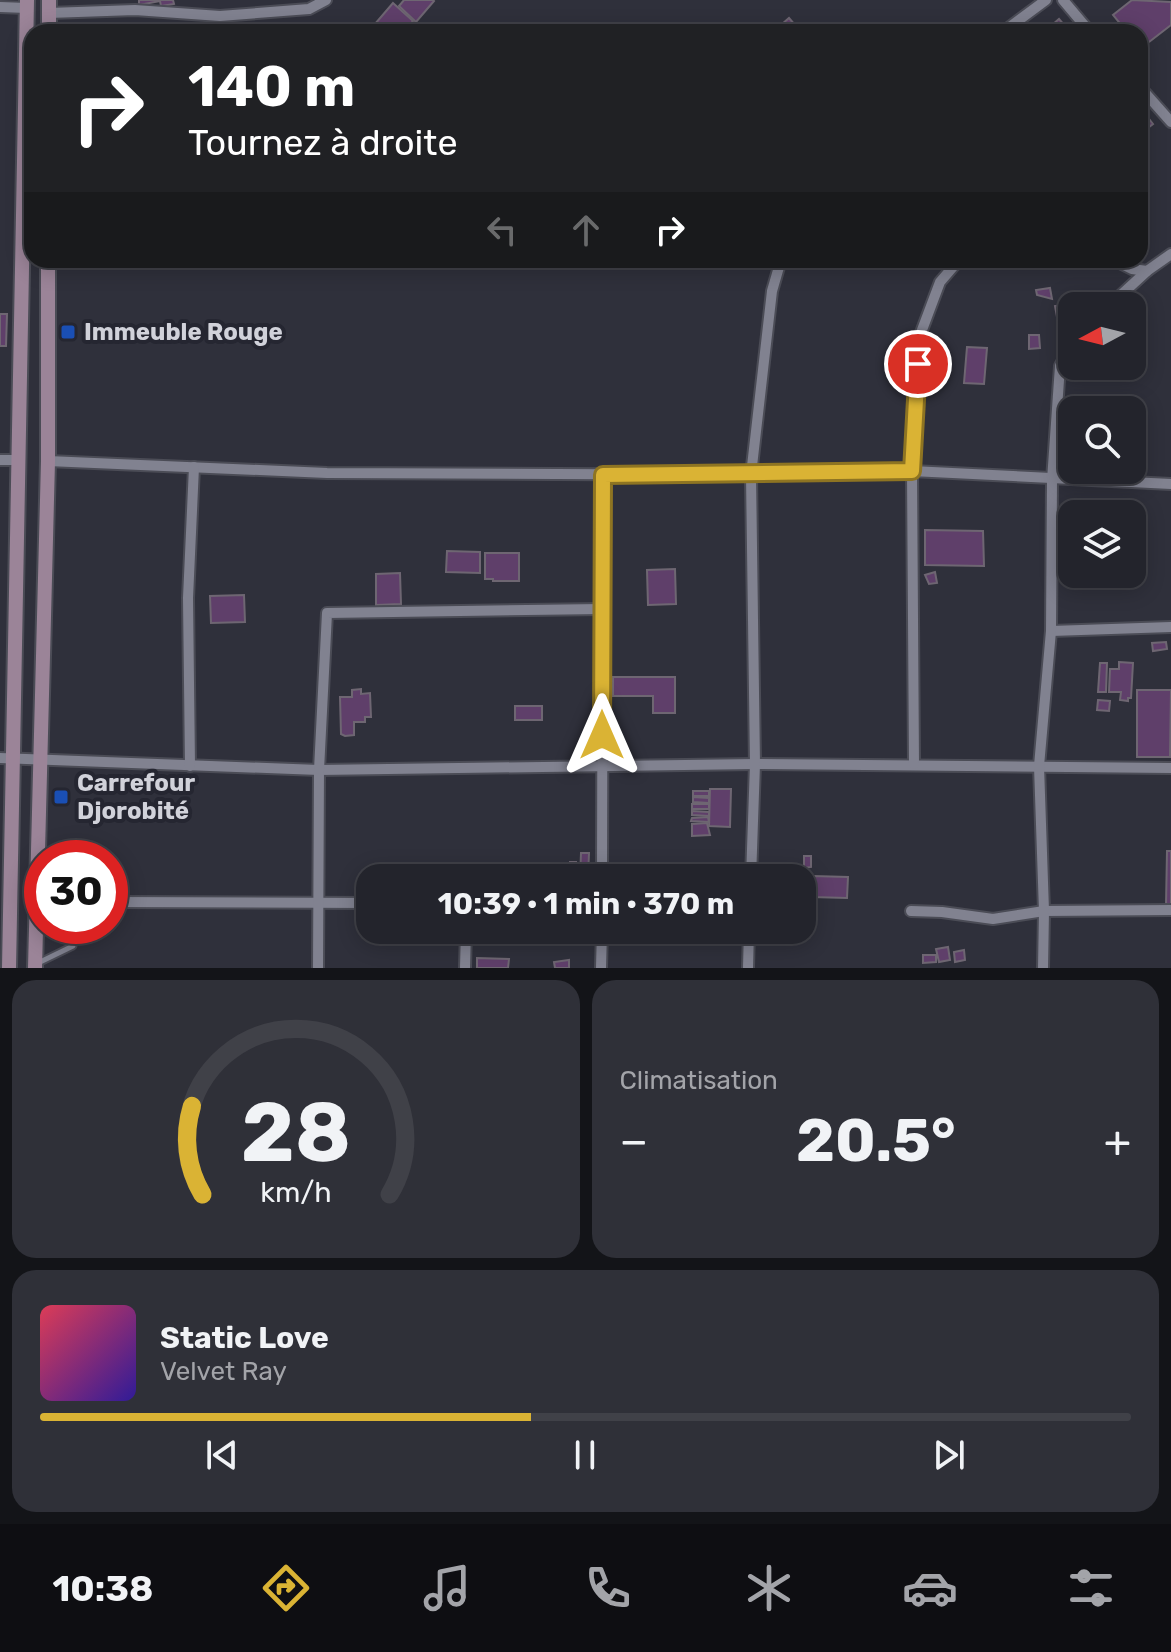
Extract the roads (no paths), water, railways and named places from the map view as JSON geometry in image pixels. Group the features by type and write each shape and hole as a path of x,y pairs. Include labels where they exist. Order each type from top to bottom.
{"main road":[{"path":"27,4 27,24"},
{"path":"9,968 6,758 19,460 24,175"},
{"path":"39,840 48,461 48,268"},
{"path":"35,966 37,944"}],"street":[{"path":"49,7 220,16 309,9 326,0"},
{"path":"1014,24 1046,0"},
{"path":"1063,0 1083,24"},
{"path":"0,7 27,4"},
{"path":"1148,96 1171,122"},
{"path":"1124,292 1171,254"},
{"path":"751,864 755,764 751,475 772,291 779,268"},
{"path":"914,764 912,471 919,338 940,282 952,268"},
{"path":"1130,268 1147,271"},
{"path":"1043,968 1039,766 1051,631 1052,480 1059,380"},
{"path":"0,460 19,460"},
{"path":"48,461 327,473 751,475 912,471 1171,484"},
{"path":"190,766 188,598 194,467"},
{"path":"602,864 603,475"},
{"path":"318,968 319,770 327,613 602,609"},
{"path":"1051,631 1171,627"},
{"path":"6,758 319,770 755,764 1171,768"},
{"path":"128,902 356,903"},
{"path":"911,911 993,919 1044,911 1171,910"},
{"path":"465,968 466,944"},
{"path":"601,968 602,944"},
{"path":"748,968 749,944"}],"lane":[{"path":"35,966 73,944"}],"place":[{"name":"Immeuble Rouge","path":"68,332"},
{"name":"Carrefour Djorobité","path":"61,797"}]}
